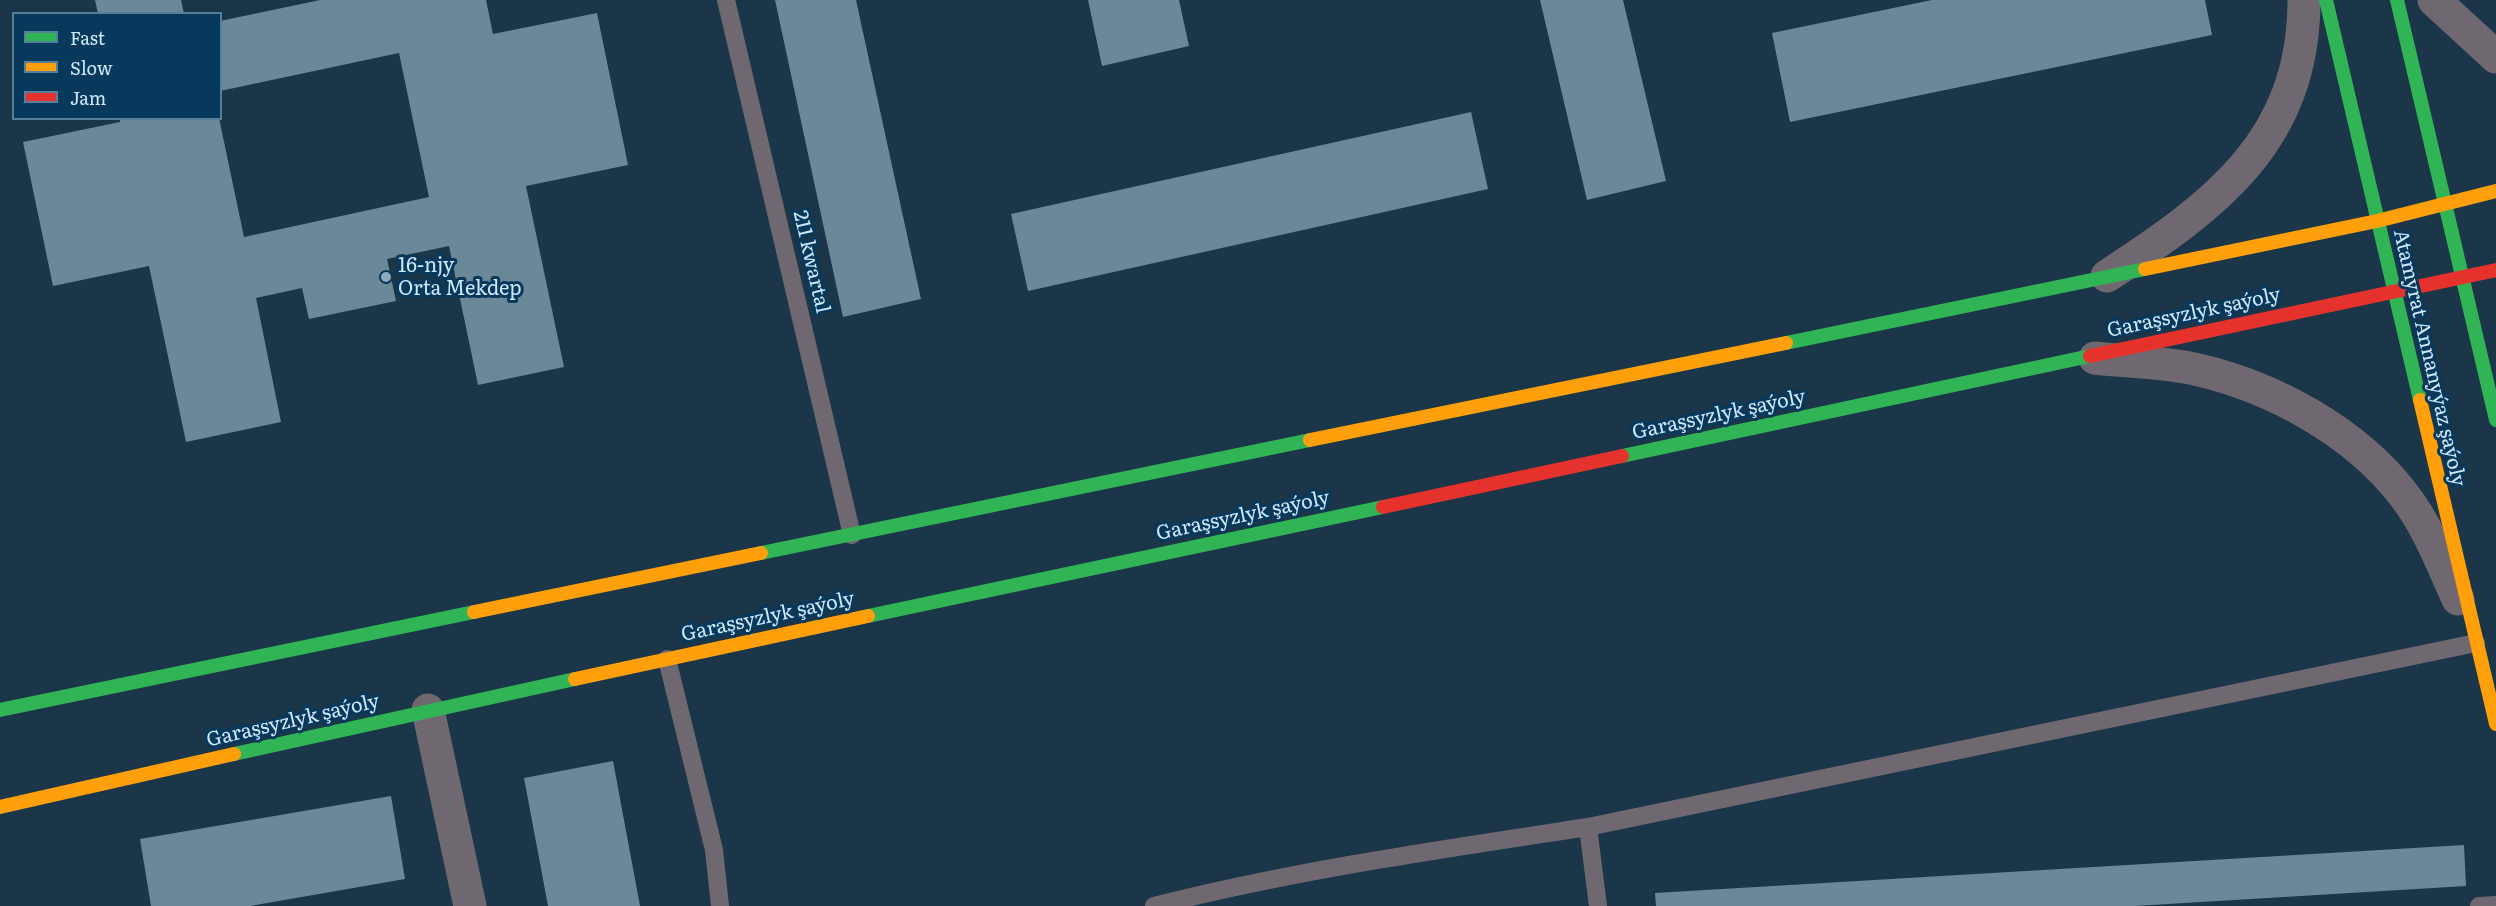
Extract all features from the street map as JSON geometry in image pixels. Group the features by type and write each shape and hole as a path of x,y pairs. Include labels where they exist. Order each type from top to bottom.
{"main road":[{"name":"Atamyrat Annanyýaz şaýoly","path":"2326,0 2496,724"},
{"path":"2397,0 2443,204 2496,420"},
{"path":"0,710 2377,221 2496,191"},
{"name":"Garaşsyzlyk şaýoly","path":"0,807 428,710 2496,270"}],"street":[{"path":"2107,276 2188,222 2261,148 2280,115 2296,66 2304,18 2304,0"},
{"path":"2434,0 2496,57"},
{"path":"2084,357 2199,369 2283,399 2346,436 2403,494 2438,554 2476,643"},
{"path":"428,710 471,906"}],"lane":[{"name":"211 kwartal","path":"726,0 852,535"},
{"path":"1154,906 1236,887 1463,846 1588,827 2476,643"},
{"path":"667,659 714,850 720,906"},
{"path":"1588,827 1598,906"},
{"path":"2479,906 2496,905"}],"building":[{"path":"95,0 181,0 184,12 98,12"},
{"path":"320,0 486,0 493,34 597,13 628,165 526,186 564,367 478,385 449,246 387,259 396,301 309,319 302,288 256,298 281,422 186,442 149,266 53,286 23,142 120,122 120,120 219,120 244,237 429,197 399,53 222,91 222,21"},
{"path":"775,0 856,0 921,299 843,317"},
{"path":"1088,0 1179,0 1189,46 1102,66"},
{"path":"1540,0 1623,0 1666,181 1587,200"},
{"path":"1932,0 2205,0 2212,35 1790,122 1772,33"},
{"path":"1471,112 1488,189 1028,291 1011,214"},
{"path":"613,761 640,906 548,906 524,778"},
{"path":"391,796 405,879 250,906 151,906 140,839"},
{"path":"2464,845 2466,886 2135,906 1656,906 1655,893"}],"traffic: fast":[{"path":"2326,0 2420,400"},
{"path":"2397,0 2496,420"},
{"path":"1786,343 2145,269"},
{"path":"1622,456 2090,356"},
{"path":"761,553 1310,440"},
{"path":"868,616 1383,507"},
{"path":"0,710 474,612"},
{"path":"234,754 575,679"}],"traffic: slow":[{"path":"2145,269 2377,221 2496,191"},
{"path":"1310,440 1786,343"},
{"path":"2420,400 2496,724"},
{"path":"474,612 761,553"},
{"path":"575,679 868,616"},
{"path":"0,807 234,754"}],"traffic: jam":[{"path":"2090,356 2496,270"},
{"path":"1383,507 1622,456"}],"place":[{"name":"16-njy Orta Mekdep","path":"386,277"}]}
